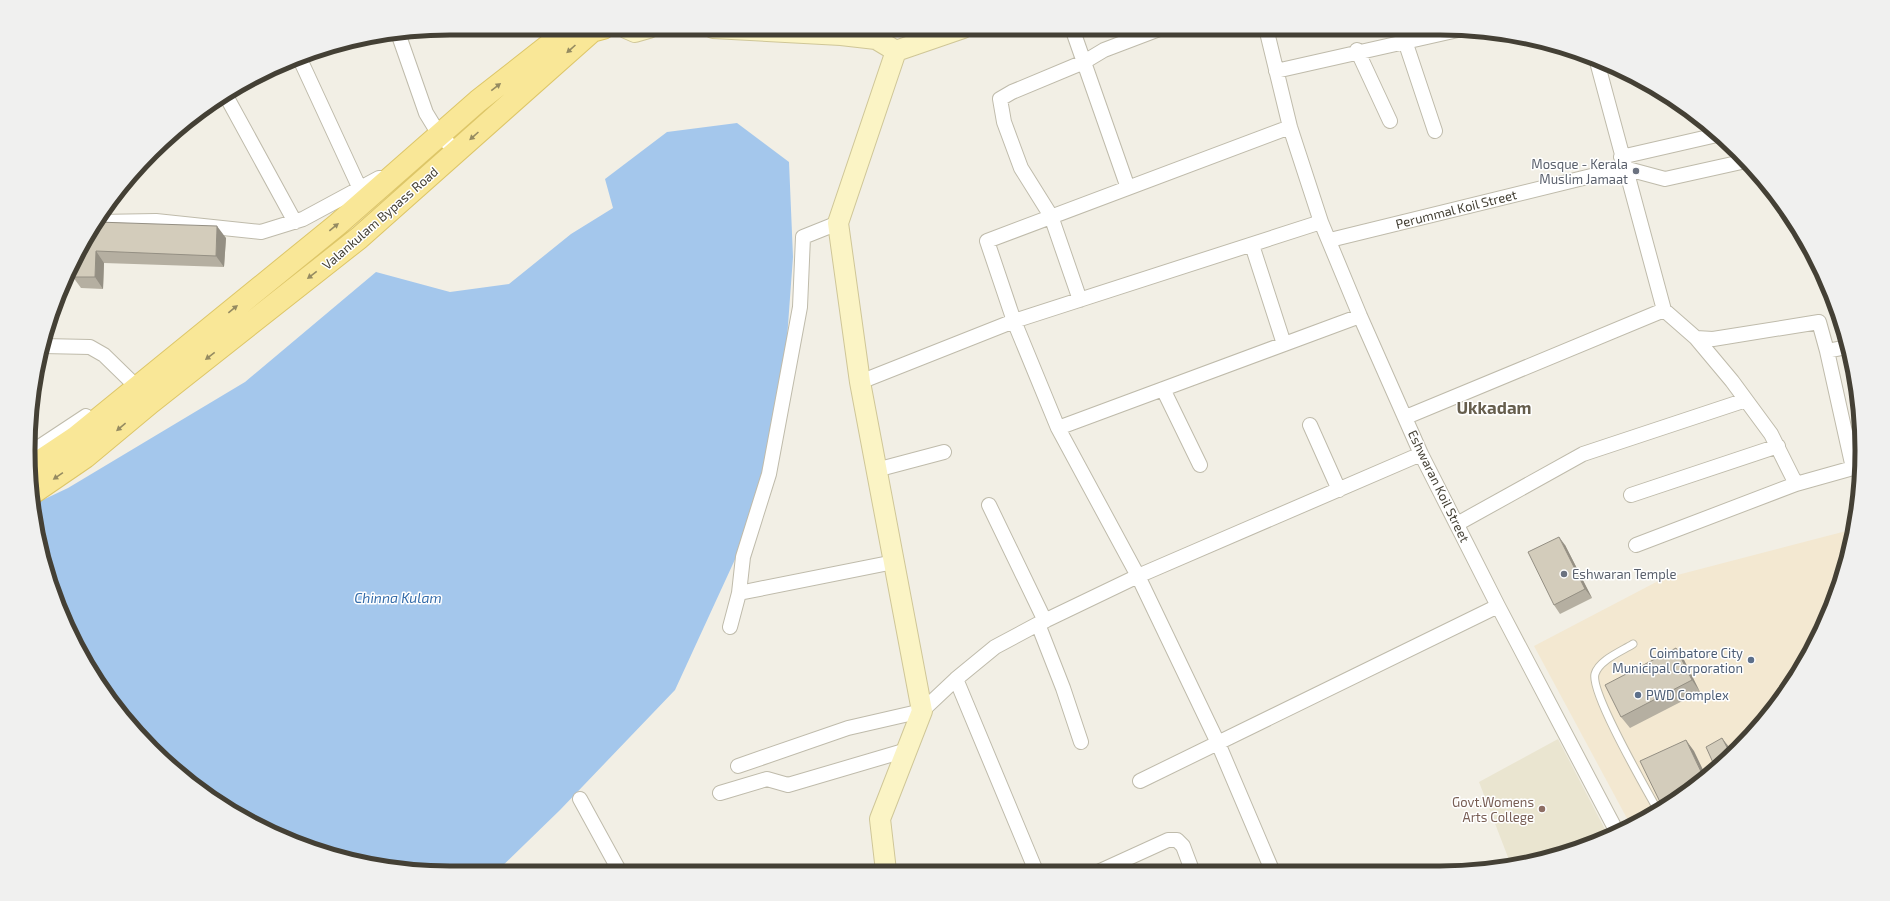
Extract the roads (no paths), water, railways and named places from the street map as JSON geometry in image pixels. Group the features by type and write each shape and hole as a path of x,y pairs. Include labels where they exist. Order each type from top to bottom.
{"main road":[{"name":"Valankulam Bypass Road","path":"139,389 338,224 440,136 478,101 563,35"},
{"name":"Valankulam Bypass Road","path":"139,389 359,238 588,35"},
{"path":"36,464 75,438 139,389"},
{"path":"37,490 85,457 139,389"}],"street":[{"path":"848,35 876,39 896,51 943,35"},
{"path":"1074,35 1128,188"},
{"path":"1080,300 1051,216 1021,168 1004,122 1000,99 1019,89 1084,62 1104,50 1144,35"},
{"name":"Eshwaran Koil Street","path":"1268,35 1290,127 1322,222 1360,316 1406,417 1421,454 1498,606 1614,827"},
{"path":"1276,71 1357,51 1434,35"},
{"path":"400,39 426,113 440,136 457,151"},
{"path":"1405,41 1435,131"},
{"path":"896,51 838,223 860,382 922,711"},
{"path":"1357,51 1390,121"},
{"path":"302,63 360,189"},
{"path":"1598,67 1622,162 1664,310 1696,338 1746,400 1771,434 1796,484"},
{"path":"228,100 295,222"},
{"path":"1270,866 1218,743 1138,576 1058,428 1014,321 987,241 1290,127"},
{"path":"1622,162 1712,137"},
{"name":"Perummal Koil Street","path":"1330,240 1622,162 1665,179 1738,163"},
{"path":"104,222 156,221 261,232 295,222 379,178 391,178"},
{"path":"860,382 1014,321 1322,222"},
{"path":"730,627 739,593 743,557 769,474 800,307 803,237 838,223"},
{"path":"1252,245 1284,344"},
{"path":"1406,417 1664,310"},
{"path":"1058,428 1360,316"},
{"path":"1636,545 1796,484 1853,468 1827,351 1819,322 1713,339 1696,338"},
{"path":"35,450 63,433 114,397 139,389 104,355 90,347 48,346"},
{"path":"1827,351 1842,348"},
{"path":"1163,389 1200,465"},
{"path":"1457,524 1583,454 1746,400"},
{"path":"1310,425 1339,490"},
{"path":"1631,495 1778,446"},
{"path":"876,470 944,452"},
{"path":"885,866 880,819 922,711 995,647 1138,576 1421,454"},
{"path":"989,505 1042,623 1081,742"},
{"path":"739,593 894,562"},
{"path":"1140,781 1498,606"},
{"path":"956,680 1034,866"},
{"path":"738,766 848,728 922,711"},
{"path":"720,793 767,779 788,785 907,750"},
{"path":"580,799 617,866"},
{"path":"1111,866 1168,840 1177,840 1183,846 1190,866"}],"lane":[{"path":"1633,644 1603,663 1595,672 1594,681 1614,729 1655,805"}],"water":[{"name":"Chinna Kulam","path":"737,123 789,162 793,257 783,393 743,542 675,690 560,810 502,866 423,865 369,858 343,852 291,834 267,823 220,796 177,763 157,744 138,724 105,681 78,634 57,584 43,532 39,502 68,488 245,382 376,272 450,292 509,284 571,234 613,208 605,179 667,132"}],"place":[{"name":"Mosque - Kerala Muslim Jamaat","path":"1636,171"},
{"name":"Eshwaran Temple","path":"1564,574"},
{"name":"Coimbatore City Municipal Corporation","path":"1751,660"},
{"name":"PWD Complex","path":"1638,695"},
{"name":"Govt.Womens Arts College","path":"1542,809"}],"district":[{"name":"Ukkadam","path":"1494,407"}]}
